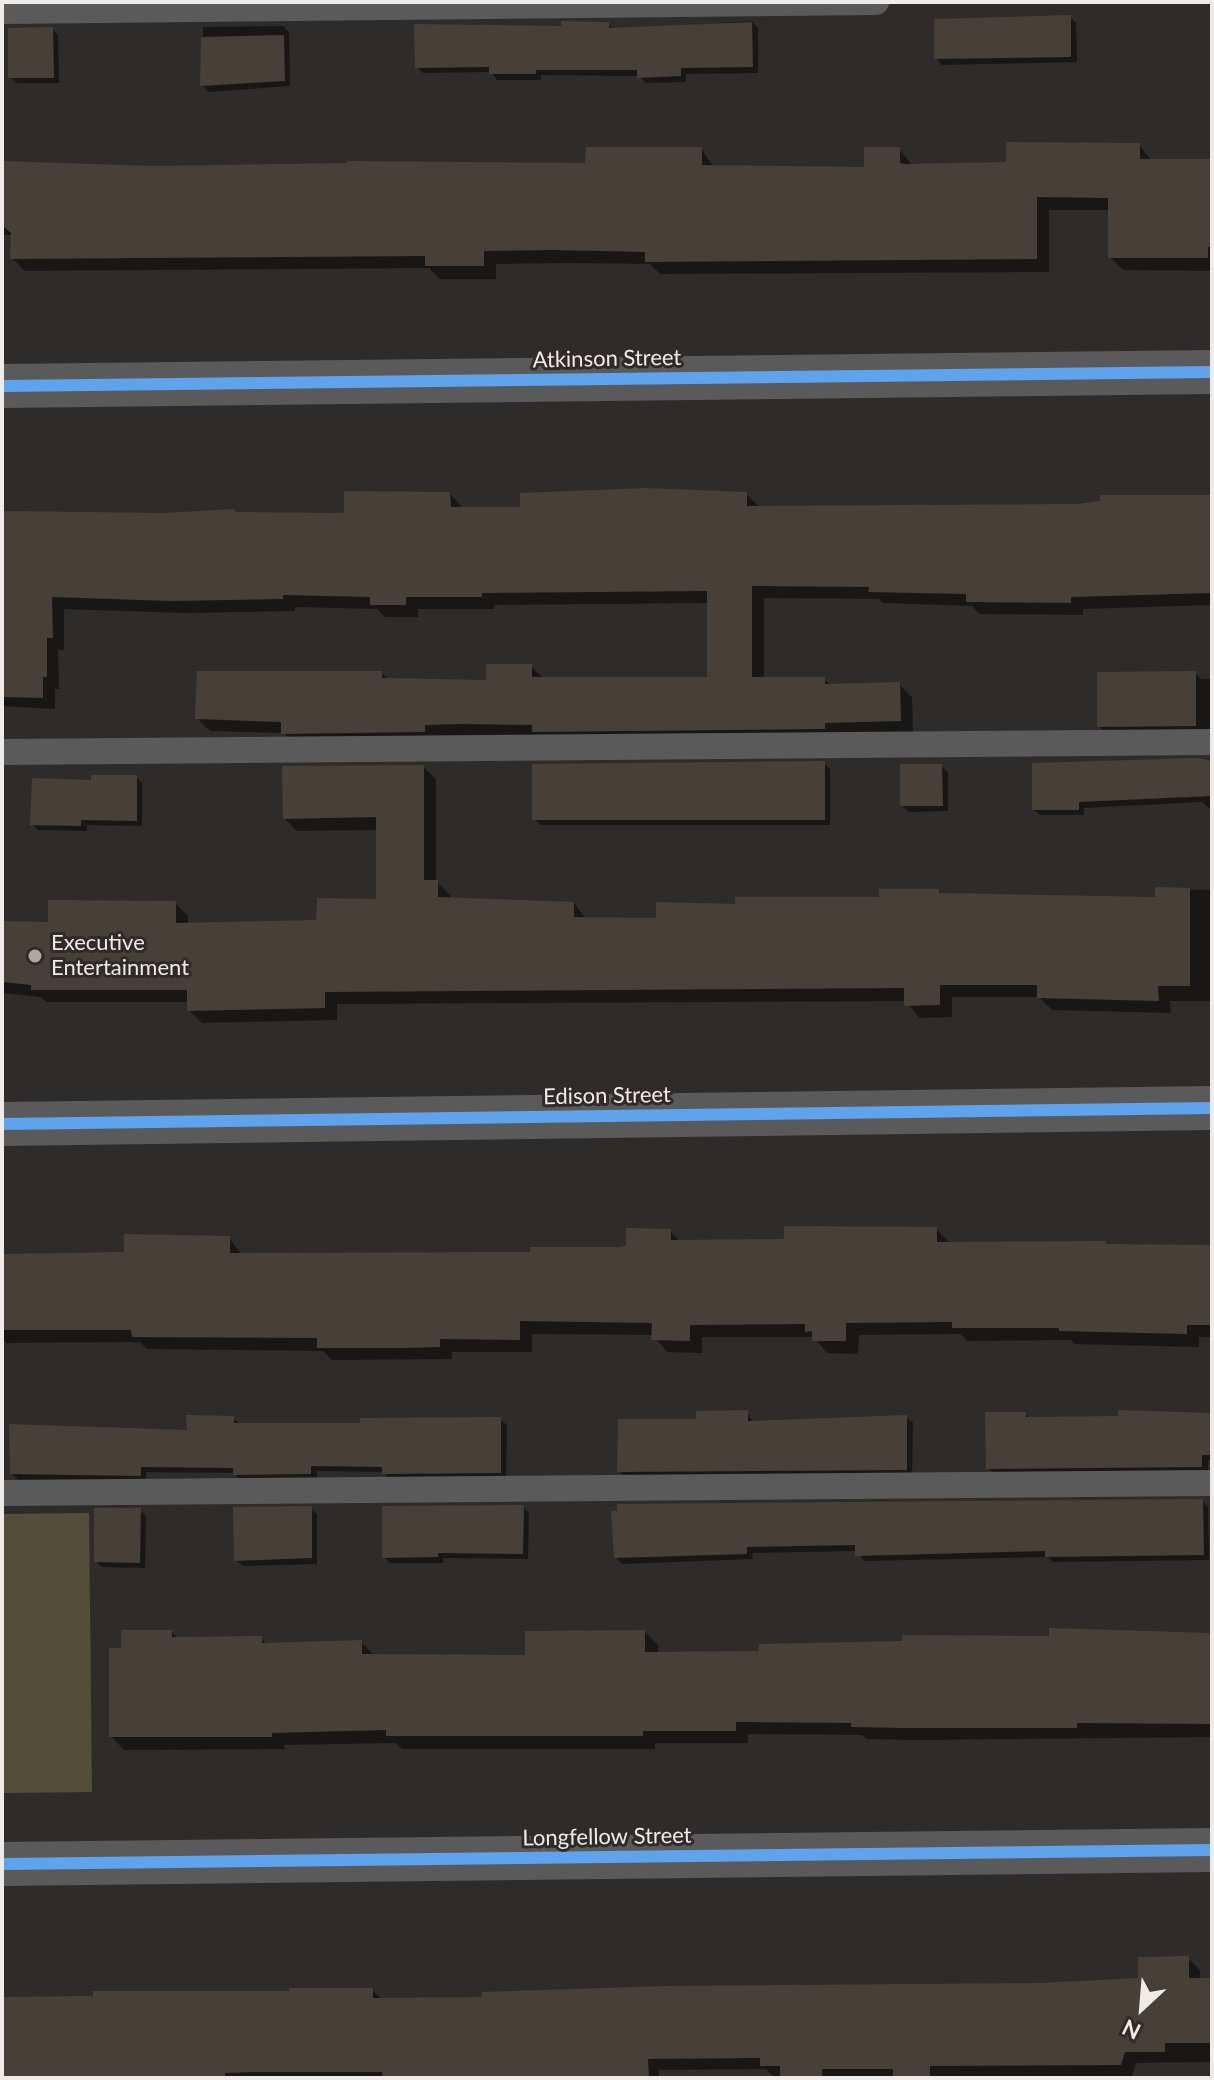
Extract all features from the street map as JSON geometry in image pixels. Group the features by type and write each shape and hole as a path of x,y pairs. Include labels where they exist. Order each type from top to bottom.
{"street":[{"name":"Atkinson Street","path":"2,386 1212,372"},
{"name":"Edison Street","path":"2,1124 1212,1108"},
{"name":"Longfellow Street","path":"2,1864 1212,1850"}],"lane":[{"path":"2,11 876,2"},
{"path":"2,752 1212,742"},
{"path":"2,1493 1212,1483"}],"shaded area":[{"path":"89,1513 92,1792 2,1793 2,1514"}],"building":[{"path":"1071,15 1071,57 934,59 934,19"},
{"path":"561,21 609,22 609,28 752,22 753,67 681,68 681,76 637,78 637,70 536,70 536,74 489,74 489,67 415,68 414,24 561,26"},
{"path":"53,27 54,78 8,78 8,28"},
{"path":"284,35 285,81 200,86 201,37"},
{"path":"1006,142 1140,143 1140,159 1212,159 1212,247 1208,247 1208,258 1108,258 1108,198 1037,197 1037,259 645,262 645,252 554,250 484,251 484,266 425,266 425,256 10,259 11,233 2,225 2,161 152,166 347,161 585,163 586,147 702,147 702,165 864,167 864,147 900,147 900,163 905,164 1006,162"},
{"path":"646,488 747,492 747,506 1077,504 1100,501 1100,495 1212,495 1212,593 1071,597 1071,603 966,602 966,594 868,592 869,587 752,586 752,677 825,677 825,684 900,682 901,721 825,723 825,729 532,732 532,725 460,724 425,725 425,732 281,734 281,722 195,719 197,671 382,671 382,678 486,680 486,664 532,664 532,677 707,677 707,591 482,593 482,597 406,597 406,605 370,605 370,597 283,595 283,599 171,601 52,597 53,638 47,638 47,677 43,677 43,698 2,697 2,511 164,513 235,509 235,512 344,513 344,491 450,492 451,507 520,507 520,493"},
{"path":"1196,671 1196,726 1097,727 1097,672"},
{"path":"1197,758 1212,761 1212,796 1079,802 1079,810 1032,810 1032,763"},
{"path":"825,761 825,820 532,820 532,764"},
{"path":"900,764 942,764 943,806 900,806"},
{"path":"424,765 424,880 438,880 438,897 574,902 574,917 656,918 656,902 735,904 735,897 879,897 879,889 939,889 939,893 1155,897 1155,887 1190,888 1190,986 1158,986 1159,1001 1037,998 1037,985 940,985 940,1005 904,1006 904,988 325,992 325,1008 187,1011 187,990 31,990 31,985 2,982 2,921 48,922 48,900 176,901 176,923 316,920 317,898 376,899 376,817 283,819 282,766"},
{"path":"91,775 137,775 137,821 81,820 81,826 30,825 32,778 91,780"},
{"path":"784,1226 937,1227 937,1242 1106,1241 1106,1244 1212,1245 1212,1325 1187,1325 1187,1334 1059,1331 1059,1328 952,1328 952,1322 846,1323 846,1341 812,1341 812,1331 805,1332 805,1324 690,1325 690,1341 651,1340 652,1323 520,1321 520,1340 440,1339 440,1347 402,1348 317,1348 317,1338 132,1337 131,1330 2,1330 2,1254 124,1252 124,1234 230,1236 230,1253 530,1252 530,1247 621,1247 626,1245 626,1228 671,1229 671,1240 784,1239"},
{"path":"748,1410 748,1421 907,1415 907,1470 617,1472 618,1419 696,1419 696,1411"},
{"path":"1118,1410 1212,1413 1212,1455 1202,1455 1202,1467 986,1469 985,1412 1026,1412 1026,1417 1118,1416"},
{"path":"186,1415 234,1416 234,1423 360,1423 360,1418 501,1417 501,1473 382,1474 382,1467 311,1466 311,1474 233,1475 233,1468 141,1467 141,1476 10,1474 9,1424 187,1430"},
{"path":"1203,1499 1204,1555 1045,1557 1045,1551 855,1556 855,1545 747,1547 747,1554 614,1558 611,1511 617,1511 617,1504"},
{"path":"524,1505 523,1554 438,1553 438,1557 382,1558 382,1506"},
{"path":"312,1506 312,1558 234,1561 233,1507"},
{"path":"94,1508 141,1508 140,1563 94,1562"},
{"path":"1049,1628 1212,1633 1212,1724 1077,1723 1077,1728 903,1728 851,1727 851,1723 736,1722 736,1731 643,1731 643,1736 386,1736 386,1730 272,1733 272,1737 109,1737 109,1648 121,1648 121,1630 172,1630 172,1637 262,1636 262,1643 362,1640 362,1654 525,1655 525,1631 645,1630 645,1652 758,1651 759,1644 902,1641 902,1635 1049,1636"},
{"path":"1189,1956 1189,1978 1212,1978 1212,2043 1165,2043 1165,2052 1125,2052 1121,2065 930,2066 930,2076 893,2076 893,2069 822,2069 822,2078 780,2078 780,2066 760,2066 760,2058 648,2059 649,2078 383,2078 382,2072 251,2072 225,2073 225,2078 2,2078 2,1997 93,1996 93,1991 373,1988 373,1998 482,1997 482,1992 663,1986 1040,1983 1138,1978 1138,1957"}],"cycle path":[{"path":"2,386 1212,372"},
{"path":"2,1124 1212,1108"},
{"path":"2,1864 1212,1850"}],"place":[{"name":"Executive Entertainment","path":"35,956"}]}
